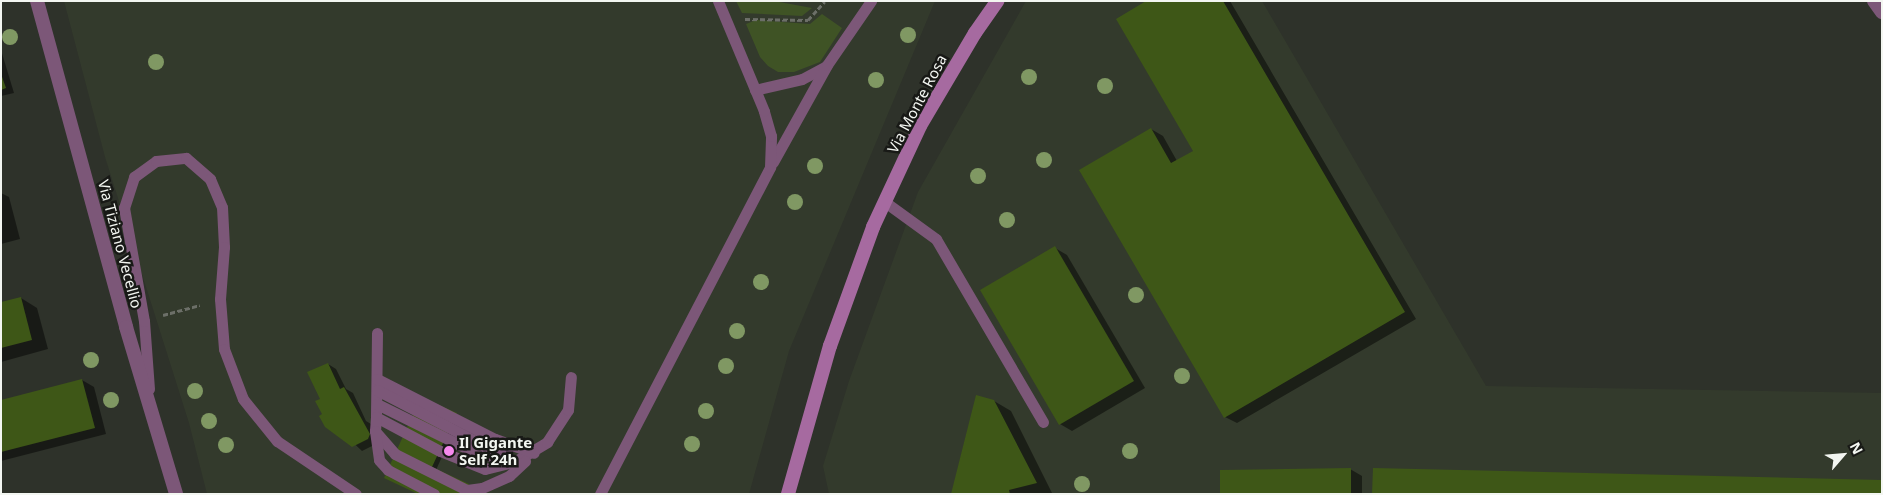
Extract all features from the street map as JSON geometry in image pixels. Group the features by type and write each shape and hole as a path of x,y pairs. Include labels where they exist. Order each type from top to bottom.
{"main road":[{"name":"Via Monte Rosa","path":"793,491 830,346 874,227 920,126 997,1"}],"street":[{"name":"Via Tiziano Vecellio","path":"37,1 150,408 176,494"},
{"path":"1874,1 1882,12"}],"lane":[{"path":"718,1 755,90 771,136 770,167"},
{"path":"600,494 770,167 827,66 870,1"},
{"path":"755,90 802,79 827,66"},
{"path":"150,408 144,321 124,208 134,177 156,161 186,158 210,180 222,207 224,246 220,299 224,349 243,399 277,441 356,494"},
{"path":"885,202 936,239 1043,422"},
{"path":"377,333 375,431 379,460 388,470 434,494"},
{"path":"486,494 509,476 557,432 568,410 571,377"},
{"path":"377,385 477,442 491,447 516,448 534,452"},
{"path":"377,404 470,450 514,462"},
{"path":"376,417 465,462 485,469 514,462 534,452"},
{"path":"375,431 396,454 467,490 482,488 509,476"}],"path":[{"path":"729,27 755,17 808,20 824,1"}],"shaded area":[{"path":"64,1 935,1 789,351 749,494 207,494 189,423 105,157"},
{"path":"1026,1 1262,1 1486,386 1882,393 1882,494 829,494 823,466 849,381 918,192"}],"green space":[{"path":"736,1 774,1 812,8 802,16 742,13"},
{"path":"822,14 842,28 820,62 794,72 778,72 768,66 760,57 746,24 756,20 810,24"}],"building":[{"path":"1146,1 1223,1 1405,312 1224,418 1079,170 1151,128 1171,163 1193,151 1116,19"},
{"path":"1,74 6,88 1,90"},
{"path":"1055,246 1134,381 1059,425 980,290"},
{"path":"21,297 32,340 1,348 1,302"},
{"path":"328,363 340,389 344,387 370,434 368,439 352,447 325,427 319,416 322,414 315,401 320,399 307,372"},
{"path":"82,379 95,428 1,452 1,400"},
{"path":"976,395 994,400 1037,483 1009,490 1010,494 951,494"},
{"path":"421,397 457,413 432,467 469,484 465,494 418,494 384,478"},
{"path":"1351,468 1351,494 1220,494 1220,470"},
{"path":"1373,468 1882,480 1882,494 1372,494"}],"place":[{"name":"Il Gigante Self 24h","path":"449,451"}]}
